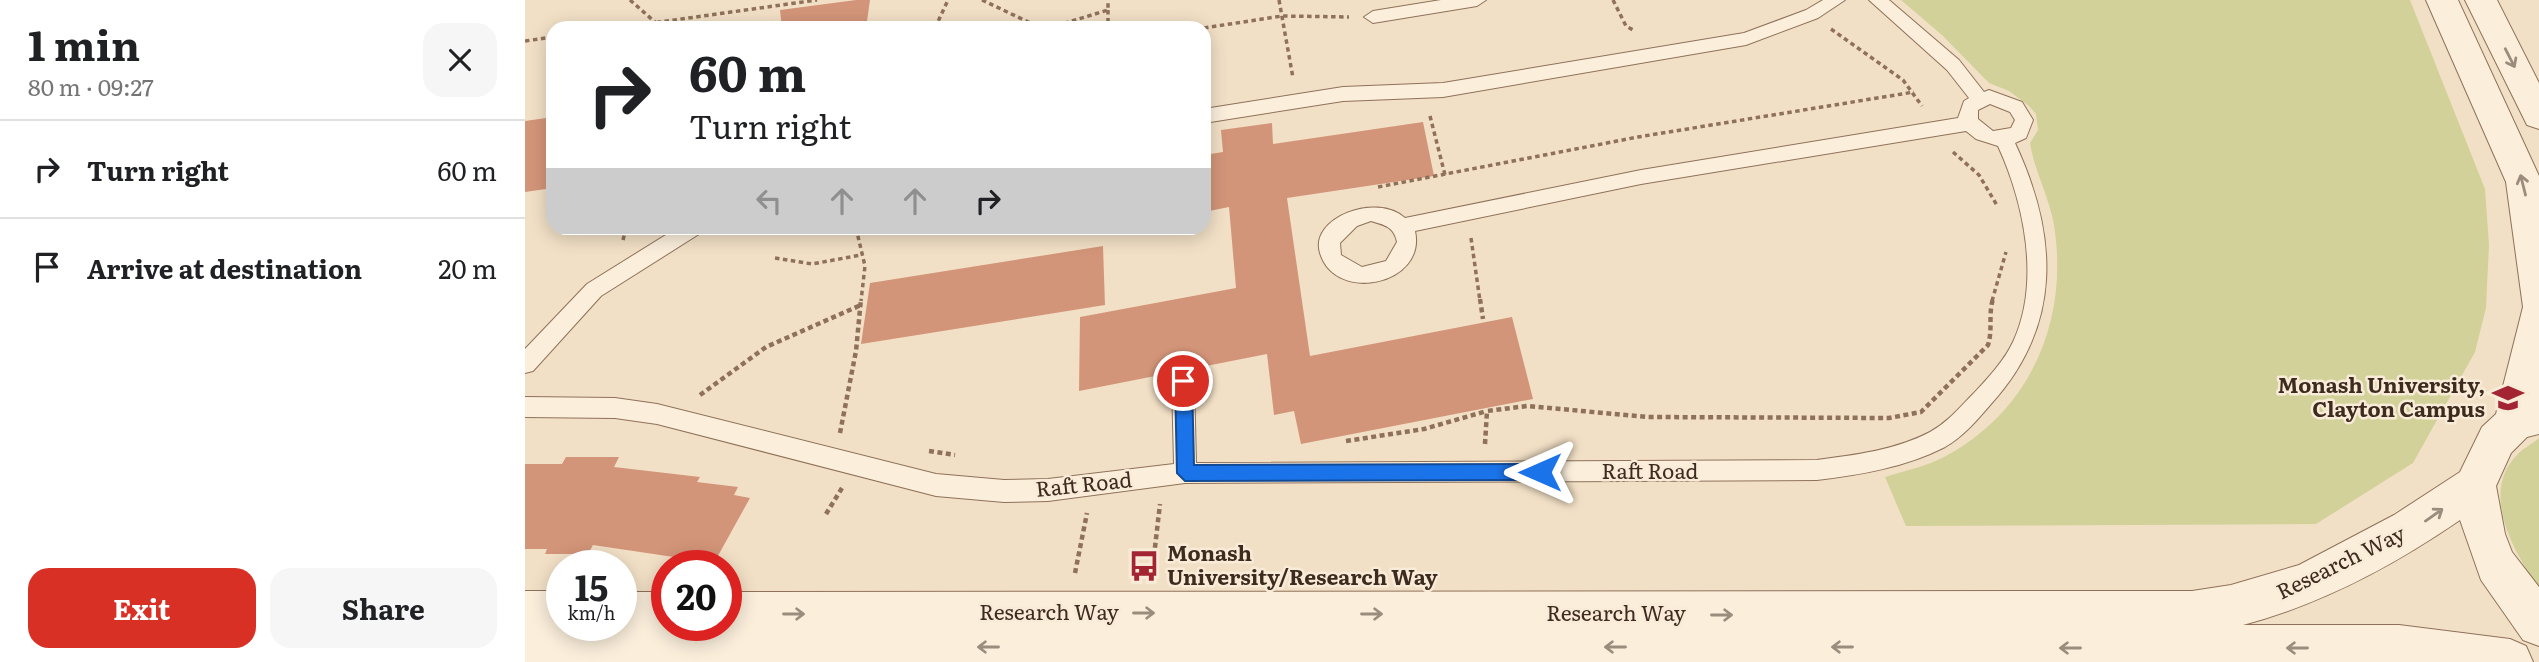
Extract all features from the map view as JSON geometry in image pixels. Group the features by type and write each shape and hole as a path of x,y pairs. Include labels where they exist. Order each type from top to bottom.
{"street":[{"path":"2539,116 2484,8 2445,6 2523,182 2539,301"},
{"path":"2539,313 2527,420 2496,440 2475,486 2484,534 2496,565 2539,624"},
{"name":"Research Way","path":"1797,631 2192,612 2240,606 2291,591 2322,577 2409,532 2475,486"},
{"path":"525,613 546,613"},
{"name":"Research Way","path":"742,617 884,641"},
{"name":"Research Way","path":"525,645 1530,630 1797,631 2399,648 2510,662"}],"lane":[{"path":"1374,17 1477,0"},
{"path":"1211,115 1343,94 1424,91 1746,39 1812,14 1836,0"},
{"path":"1878,0 1953,65 1980,99"},
{"path":"1980,99 2008,102 2021,113 2023,127 2013,137 2004,139 1980,133 1970,123 1967,117 1969,106 1980,99"},
{"path":"1403,226 1641,177 1970,123"},
{"name":"Raft Road","path":"525,407 615,408 657,414 936,485 1004,491 1091,487 1185,473 1817,470 1850,467 1898,454 1950,432 2000,381 2023,344 2032,309 2036,265 2029,201 2004,139"},
{"path":"525,364 594,290 681,235"},
{"path":"1183,381 1185,473"}],"path":[{"path":"630,0 653,21"},
{"path":"669,21 817,0"},
{"path":"938,21 948,0"},
{"path":"982,0 1026,21"},
{"path":"1108,0 1108,21"},
{"path":"1279,0 1294,89 1288,103"},
{"path":"1072,21 1108,10"},
{"path":"1812,14 1878,65 1903,80 1914,92 1938,140 1979,175 2001,214"},
{"path":"1211,27 1282,16 1374,17"},
{"path":"525,41 546,38"},
{"path":"1424,91 1445,175"},
{"path":"1373,188 1638,137 1914,92"},
{"path":"1467,213 1483,319"},
{"path":"826,514 870,443 839,433 856,351 865,266 857,235"},
{"path":"1484,473 1487,411 1527,406 1648,417 1819,415 1859,420 1921,412 1988,345 1992,331 1989,313 2007,247"},
{"path":"775,258 811,264 843,256 861,255"},
{"path":"686,394 699,396 766,347 860,305"},
{"path":"1141,573 1154,573 1161,476"},
{"path":"1074,575 1088,574"}],"green space":[{"path":"1901,0 2410,0 2485,189 2489,245 2486,308 2475,352 2413,463 2316,524 1906,526 1885,477 1946,456 1976,436 2001,413 2022,387 2038,358 2049,327 2056,294 2057,260 2052,214 2030,143 2038,130 2036,114 2009,91 1989,83 1943,36"},
{"path":"2539,438 2539,588 2511,541 2501,505 2501,487 2506,470 2519,453"}],"building":[{"path":"870,0 867,21 781,21 780,10"},
{"path":"546,118 546,189 525,192 525,121"},
{"path":"1423,122 1434,176 1287,198 1310,356 1512,317 1533,399 1301,444 1294,411 1274,415 1267,354 1079,391 1080,317 1236,288 1229,207 1211,211 1211,154 1223,152 1221,130 1272,123 1273,144"},
{"path":"1103,246 1105,305 861,344 870,283"},
{"path":"566,457 619,457 614,467 700,477 697,482 738,487 734,495 750,498 721,550 651,550 651,554 593,545 590,550 525,549 525,464 562,464"}],"place":[{"name":"Monash University, Clayton Campus","path":"2508,398"},
{"name":"Monash University/Research Way","path":"1144,566"}],"route":[{"path":"1183,381 1185,473 1540,472"}]}
